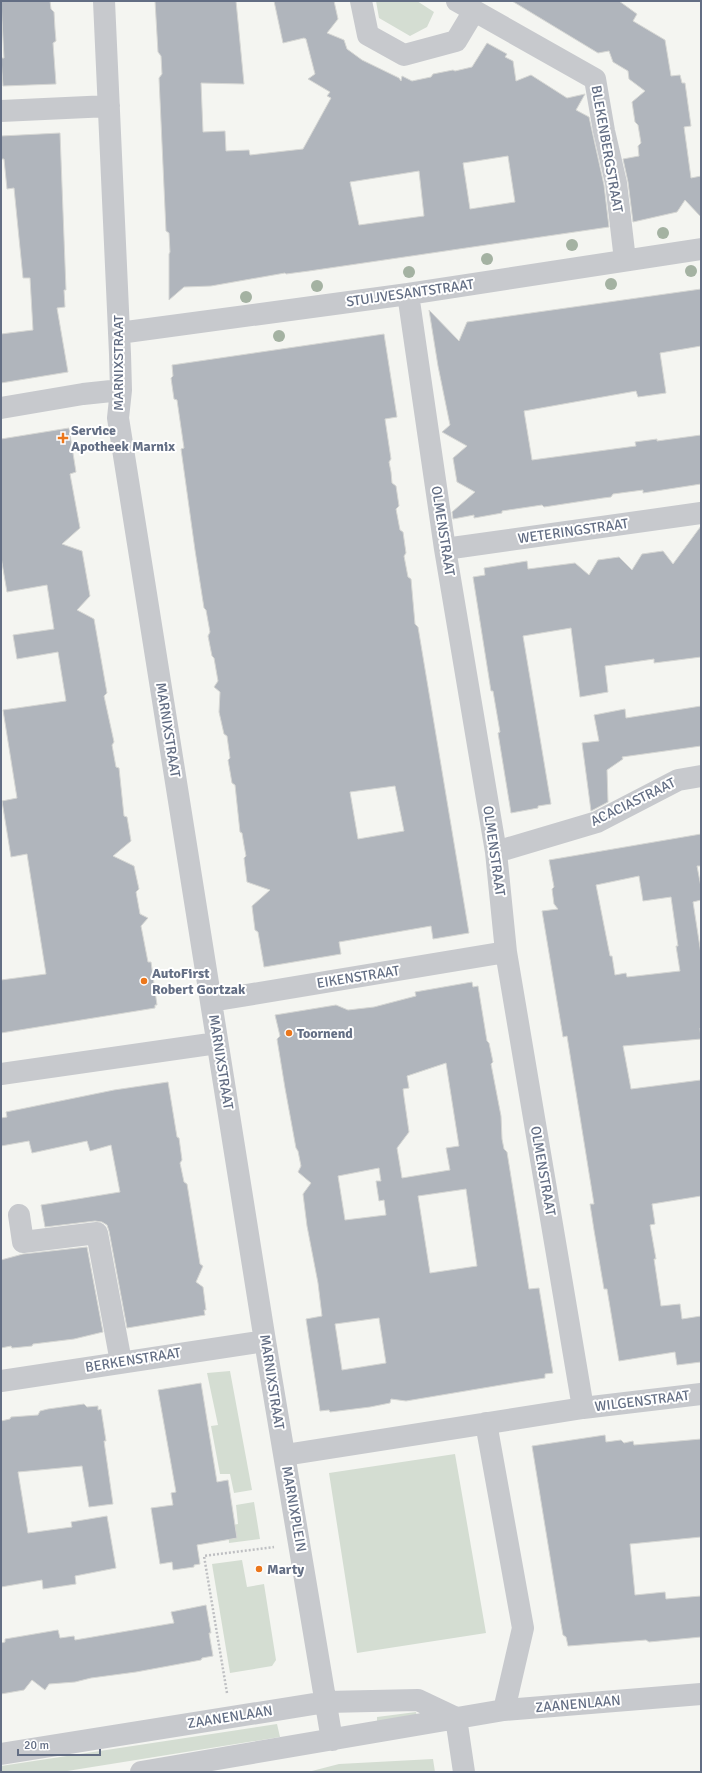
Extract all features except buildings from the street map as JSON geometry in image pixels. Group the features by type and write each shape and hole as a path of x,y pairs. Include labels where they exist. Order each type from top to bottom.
{"street":[{"name":"MARNIXSTRAAT","path":"104,1 121,390 118,418 284,1455"},
{"path":"361,1 368,35 404,55 456,40 466,6"},
{"name":"BLEKENBERGSTRAAT","path":"466,6 595,79 604,131 616,183 625,260"},
{"path":"1,111 109,106"},
{"name":"STUIJVESANTSTRAAT","path":"119,333 408,294 625,260 701,250"},
{"name":"OLMENSTRAAT","path":"408,294 445,549 496,852 506,952 583,1408"},
{"path":"1,408 121,390"},
{"name":"WETERINGSTRAAT","path":"445,549 701,513"},
{"name":"ACACIASTRAAT","path":"496,852 596,822 678,780 701,776"},
{"name":"EIKENSTRAAT","path":"211,1001 506,952"},
{"path":"1,1074 217,1043"},
{"path":"19,1216 23,1242 97,1233 121,1362"},
{"name":"BERKENSTRAAT","path":"1,1380 266,1341"},
{"name":"WILGENSTRAAT","path":"583,1408 701,1394"},
{"name":"MARNIXPLEIN","path":"332,1740 284,1455 583,1408"},
{"path":"486,1423 523,1628 504,1710"},
{"name":"ZAANENLAAN","path":"141,1772 504,1710 701,1694"},
{"name":"ZAANENLAAN","path":"1,1754 326,1702 418,1700 456,1718"},
{"path":"456,1718 464,1772"}],"path":[{"path":"231,1717 204,1556 300,1544"}],"shaded area":[{"path":"376,1 417,1 434,12 427,27 410,36 379,18"},
{"path":"230,1371 252,1490 234,1493 230,1474 220,1474 211,1426 218,1425 207,1373"},
{"path":"455,1454 486,1633 357,1653 329,1473"},
{"path":"254,1502 260,1539 229,1543 228,1526 238,1524 236,1505"},
{"path":"242,1560 247,1587 264,1584 276,1660 272,1666 230,1673 212,1564"},
{"path":"416,1712 417,1720 377,1724 377,1717"},
{"path":"277,1724 280,1737 61,1772 1,1772 1,1766"},
{"path":"433,1759 435,1772 308,1772 339,1764"}],"place":[{"name":"Service Apotheek Marnix","path":"63,438"},
{"name":"AutoFirst Robert Gortzak","path":"144,981"},
{"name":"Toornend","path":"289,1033"},
{"name":"Marty","path":"259,1569"}]}
